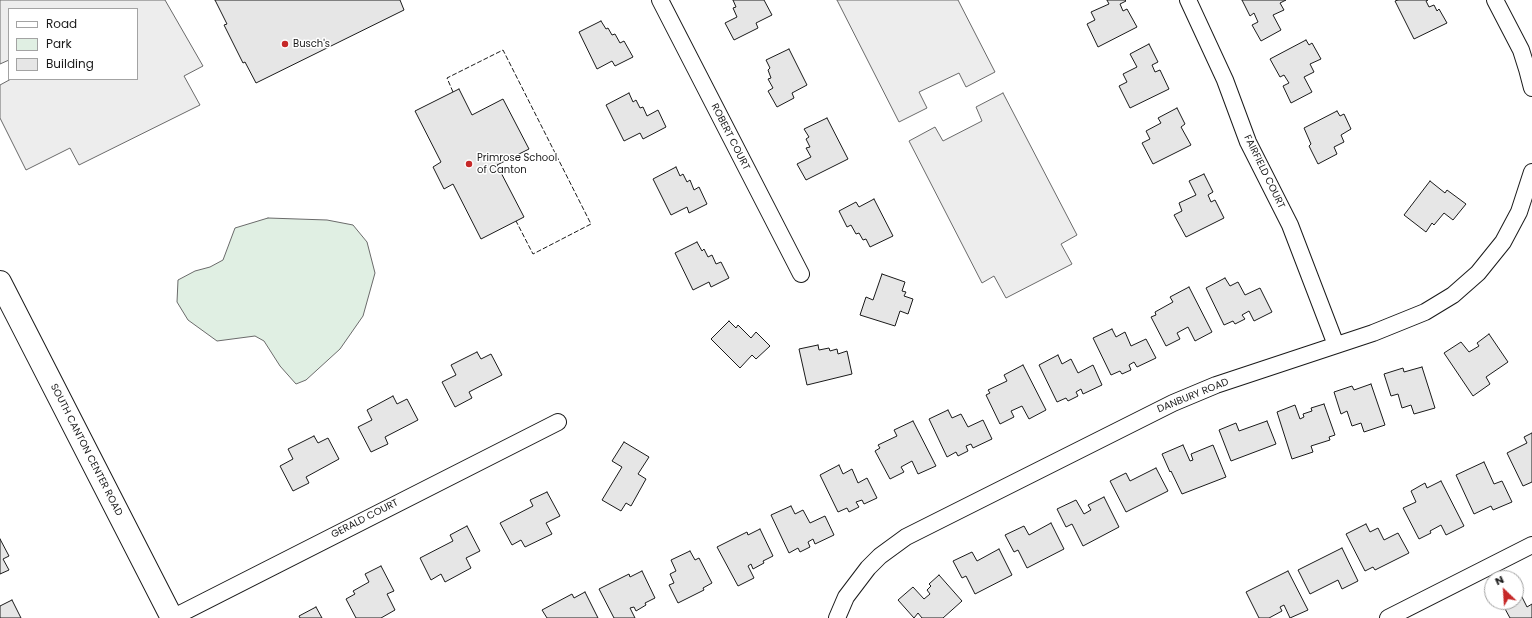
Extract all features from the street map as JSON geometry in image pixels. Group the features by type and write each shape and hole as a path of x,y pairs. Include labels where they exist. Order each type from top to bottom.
{"main road":[{"name":"SOUTH CANTON CENTER ROAD","path":"0,282 172,618"}],"street":[{"name":"ROBERT COURT","path":"660,0 801,274"},
{"name":"FAIRFIELD COURT","path":"1188,0 1225,80 1248,142 1290,225 1336,345"},
{"path":"1495,0 1521,50 1532,88"},
{"name":"DANBURY ROAD","path":"837,618 846,597 868,568 880,556 906,537 1173,403 1216,385 1336,345 1425,312 1453,295 1478,273 1503,242 1516,218 1532,172"},
{"name":"GERALD COURT","path":"172,618 558,422"},
{"path":"1388,618 1532,545"}],"green space":[{"path":"268,218 327,220 353,225 367,242 375,273 363,316 340,349 306,380 296,384 280,366 264,341 255,336 217,341 188,320 177,302 178,280 195,271 210,267 223,260 235,228"}],"shaded area":[{"path":"0,0 165,0 203,66 184,76 200,105 79,165 70,148 26,170 0,118 0,85 9,80 138,80 138,8 8,8 8,60 0,64"},
{"path":"837,0 958,0 995,72 966,87 959,73 919,92 927,108 899,122"},
{"path":"1003,93 1077,235 1061,244 1072,264 1006,298 994,276 982,283 909,141 935,127 943,141 982,121 976,107"}],"building":[{"name":"Busch's","path":"215,0 400,0 404,10 256,83 245,62 243,63 224,25 227,24"},
{"path":"733,0 764,0 772,15 756,23 758,28 734,40 725,23 737,17 733,8 736,7"},
{"path":"1107,0 1125,0 1126,1 1120,4 1123,11 1127,9 1137,27 1098,47 1087,24 1095,20 1091,12 1109,4"},
{"path":"1242,0 1286,0 1280,3 1284,10 1273,15 1281,30 1261,41 1252,25 1258,22 1254,13 1250,16"},
{"path":"1428,0 1426,1 1429,7 1434,5 1437,11 1439,9 1447,23 1414,39 1395,1"},
{"path":"601,21 612,35 615,34 620,43 624,41 633,57 615,66 612,61 597,69 579,32"},
{"path":"1306,40 1309,45 1312,43 1321,59 1310,64 1314,72 1304,77 1312,92 1291,103 1283,86 1289,83 1284,75 1280,77 1270,59"},
{"path":"1149,44 1158,62 1152,65 1155,72 1160,70 1169,89 1130,108 1119,86 1127,82 1123,74 1137,67 1130,54"},
{"path":"789,49 807,85 792,93 794,98 777,107 768,91 773,88 768,79 771,78 768,70 770,68 766,60"},
{"name":"Primrose School of Canton","path":"459,89 472,115 503,99 529,149 497,165 524,217 481,239 453,184 444,189 433,167 441,162 415,111"},
{"path":"629,93 633,102 636,100 640,108 643,107 647,116 658,110 666,127 643,139 640,133 624,141 606,105"},
{"path":"1177,108 1185,124 1181,127 1191,145 1153,164 1142,143 1150,139 1146,131 1161,123 1158,118"},
{"path":"1337,111 1340,116 1344,114 1351,129 1341,135 1344,142 1334,147 1337,154 1318,164 1309,146 1311,144 1304,128"},
{"path":"827,118 848,159 806,180 797,164 811,157 806,148 810,147 806,139 809,137 804,129"},
{"path":"676,167 680,176 683,174 687,182 690,180 694,190 699,187 707,204 689,213 687,207 671,215 653,179"},
{"path":"1204,174 1213,192 1208,195 1211,202 1215,200 1224,218 1186,237 1174,215 1182,211 1179,203 1196,195 1189,181"},
{"path":"1430,181 1445,193 1447,190 1466,204 1453,220 1444,213 1434,225 1432,223 1426,232 1404,215"},
{"path":"874,199 893,236 870,247 866,239 863,240 859,233 856,234 851,225 847,227 839,211 856,202 859,207"},
{"path":"697,242 702,251 704,249 708,257 712,255 716,264 721,262 729,278 711,287 709,282 693,290 675,253"},
{"path":"882,274 905,282 902,291 906,292 904,296 913,299 908,314 900,311 895,326 860,315 866,297 873,300"},
{"path":"1225,278 1230,286 1238,282 1245,295 1260,288 1272,312 1254,321 1249,311 1242,315 1245,319 1235,324 1233,321 1224,325 1206,288"},
{"path":"1189,287 1212,332 1195,341 1188,327 1177,333 1180,339 1166,346 1151,317 1156,315 1155,312 1173,302 1170,297"},
{"path":"729,321 736,328 738,325 751,338 756,332 770,346 756,359 752,355 740,368 711,339"},
{"path":"1112,329 1116,337 1125,332 1131,346 1146,339 1156,358 1137,367 1134,362 1129,365 1131,370 1122,374 1120,371 1111,375 1093,338"},
{"path":"1489,334 1508,362 1486,377 1490,384 1473,396 1444,353 1461,342 1469,352 1479,346 1477,343"},
{"path":"818,345 819,350 829,348 830,351 837,349 838,354 847,351 852,374 807,385 799,349"},
{"path":"477,352 481,359 491,354 502,375 469,392 472,398 455,407 442,382 456,375 451,365"},
{"path":"1058,355 1062,364 1071,359 1078,373 1093,365 1102,385 1083,394 1081,389 1076,392 1078,396 1068,401 1066,398 1057,402 1039,365"},
{"path":"1023,365 1046,410 1029,419 1022,406 1011,411 1014,417 1000,424 986,395 990,393 988,390 1007,381 1004,375"},
{"path":"1422,367 1435,408 1414,414 1411,405 1402,408 1398,394 1391,396 1384,374 1403,368 1404,372"},
{"path":"1371,384 1385,425 1364,432 1361,423 1352,426 1347,411 1341,414 1334,392 1352,386 1354,390"},
{"path":"393,396 397,404 407,399 418,420 385,437 388,444 371,452 358,427 372,420 367,410"},
{"path":"1324,404 1335,435 1329,437 1330,440 1311,446 1313,452 1292,459 1277,412 1295,405 1300,419 1304,417 1303,414 1312,411 1311,408"},
{"path":"948,410 952,418 961,414 968,427 983,420 992,439 973,448 971,444 966,446 968,451 958,456 956,452 947,457 929,419"},
{"path":"913,421 936,466 918,474 912,461 901,467 904,472 890,479 875,451 880,448 878,445 897,436 894,430"},
{"path":"1267,421 1276,444 1231,461 1219,430 1236,423 1239,431"},
{"path":"1532,433 1532,482 1523,486 1507,453 1527,443 1524,437"},
{"path":"314,436 318,443 328,438 339,459 306,477 309,483 293,491 280,466 293,459 288,449"},
{"path":"624,442 649,457 638,474 646,479 631,506 626,503 621,511 602,500 622,467 612,461"},
{"path":"1183,445 1190,461 1193,460 1191,454 1213,445 1226,477 1182,494 1162,454"},
{"path":"1484,462 1494,484 1502,481 1512,502 1493,510 1491,506 1474,514 1456,475"},
{"path":"839,465 843,474 852,469 858,483 867,478 877,498 864,504 862,500 856,502 859,507 849,512 847,508 838,512 820,475"},
{"path":"1156,468 1168,491 1126,512 1110,481 1126,473 1130,481"},
{"path":"1441,481 1464,526 1446,535 1441,525 1430,531 1431,533 1419,539 1403,508 1416,502 1411,491 1425,483 1427,488"},
{"path":"547,492 560,516 546,523 552,534 525,547 521,540 512,545 500,523 533,506 530,500"},
{"path":"1104,497 1119,527 1083,546 1072,524 1066,527 1057,509 1076,500 1084,514 1091,510 1088,505"},
{"path":"791,506 795,514 803,510 810,523 825,516 834,535 815,544 813,539 808,542 810,547 800,552 798,548 789,553 771,515"},
{"path":"1051,523 1064,549 1027,568 1018,550 1014,552 1005,535 1024,526 1029,535"},
{"path":"1366,524 1370,532 1378,528 1384,540 1398,533 1409,553 1375,570 1373,567 1365,571 1346,534"},
{"path":"467,526 480,551 466,558 471,568 445,582 441,574 431,580 420,558 453,541 450,535"},
{"path":"760,529 773,556 763,561 764,563 753,569 751,564 748,566 754,578 738,586 717,547 747,532 748,535"},
{"path":"0,539 9,556 3,559 9,570 0,574"},
{"path":"1342,548 1358,581 1342,589 1338,580 1310,594 1298,570"},
{"path":"999,549 1012,575 975,594 966,576 962,578 953,561 972,552 977,561"},
{"path":"690,551 695,560 699,558 712,583 703,588 704,590 678,603 669,585 674,583 670,574 676,571 671,560"},
{"path":"381,566 394,591 387,594 395,610 381,618 356,618 346,599 355,594 353,591 369,582 365,574"},
{"path":"642,571 655,598 645,603 646,605 636,611 634,607 630,608 635,618 614,618 599,589 629,574 630,577"},
{"path":"1288,571 1308,610 1290,618 1284,605 1280,607 1282,611 1269,618 1259,618 1246,592"},
{"path":"939,575 962,601 943,618 922,618 918,613 914,618 898,600 913,587 924,599 930,594 927,590 931,586 929,584"},
{"path":"585,592 598,618 547,618 542,610 572,594 574,598"},
{"path":"12,600 21,618 0,618 0,606"},
{"path":"1524,601 1527,607 1532,604 1532,618 1510,618 1506,610 1524,610"},
{"path":"316,607 322,618 300,618 299,616"}],"fence":[{"path":"453,92 447,78 503,50 591,224 533,254 516,221"}],"place":[{"name":"Busch's","path":"285,44"},
{"name":"Primrose School of Canton","path":"469,164"}]}
